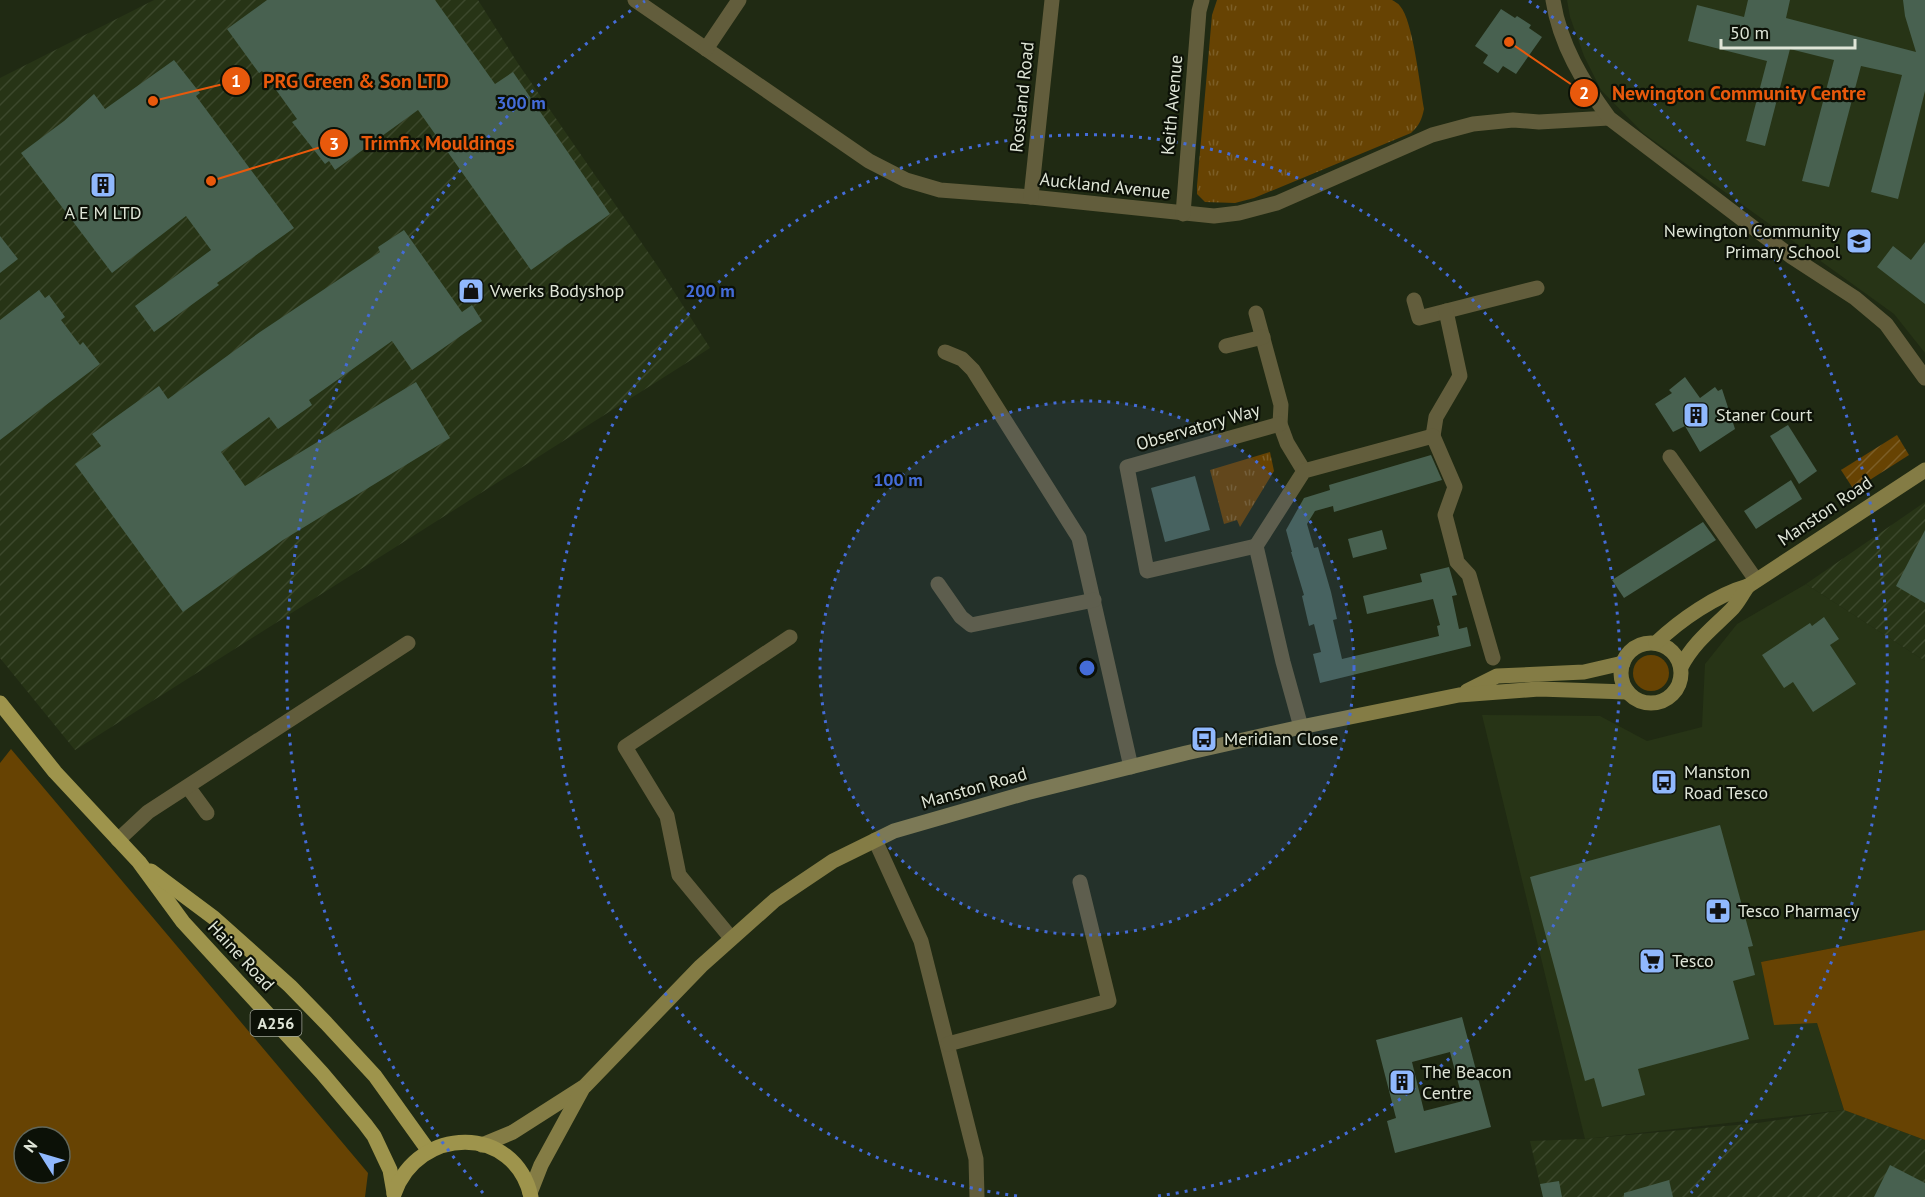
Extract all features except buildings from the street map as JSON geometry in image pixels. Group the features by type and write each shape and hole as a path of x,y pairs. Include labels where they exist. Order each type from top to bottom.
{"main road":[{"name":"Manston Road","path":"1459,695 1497,676 1584,672 1623,663 1636,647 1645,643 1656,643 1667,632 1728,592 1752,583 1925,470"},
{"name":"Manston Road","path":"482,1144 513,1132 585,1086 701,966 776,900 833,861 894,831 1026,793 1131,767 1301,727 1459,695 1539,689 1627,692 1638,701 1661,702 1669,698 1679,686 1682,677 1681,667 1687,654 1732,609 1752,583"},
{"path":"1656,643 1672,651 1681,667"},
{"path":"1623,663 1622,681 1627,692"},
{"name":"Haine Road","path":"0,703 55,772 138,862 183,922 322,1073 365,1124 374,1136 390,1170 394,1195"},
{"name":"Haine Road","path":"138,862 214,918 319,1015 375,1076 428,1150"},
{"name":"Manston Road","path":"531,1195 546,1155 585,1086"},
{"path":"394,1195 407,1168 428,1150 454,1142 482,1144 495,1150 512,1163 525,1180 531,1195"}],"street":[{"name":"Auckland Avenue","path":"635,0 868,161 906,180 940,190 1214,216 1239,213 1277,203 1432,135 1473,124 1513,120 1539,122 1609,118"},
{"path":"706,49 739,0"},
{"name":"Rossland Road","path":"1031,197 1052,0"},
{"name":"Keith Avenue","path":"1182,214 1199,11 1202,0"},
{"path":"1553,0 1560,30 1574,65 1609,118 1792,257 1855,298 1886,324 1925,378"},
{"path":"1414,300 1419,318 1537,288"},
{"path":"1446,311 1460,376 1436,417 1434,436 1455,487 1445,515 1457,562 1469,575 1493,658"},
{"path":"1256,313 1281,405 1280,424 1287,443 1305,471"},
{"path":"1226,346 1263,337"},
{"path":"945,352 962,359 973,370 1079,537 1131,767"},
{"name":"Observatory Way","path":"1257,546 1147,571 1127,467 1280,424"},
{"path":"1301,727 1283,662 1257,546 1305,471 1434,436"},
{"path":"1670,457 1752,583"},
{"path":"938,584 961,617 971,625 1094,600"},
{"path":"731,938 679,875 667,816 625,747 790,637"},
{"path":"118,840 148,812 408,643"},
{"path":"188,787 207,813"},
{"path":"875,840 921,941 976,1159 977,1197"},
{"path":"948,1044 1109,1001 1080,882"}],"shaded area":[{"path":"154,0 478,0 517,62 659,268 710,348 75,750 0,658 0,78"},
{"name":"Newington Community Primary School","path":"1567,0 1925,0 1925,353 1894,314 1643,133 1601,90 1584,56 1570,17"},
{"path":"1925,502 1925,661 1806,584"},
{"path":"1806,584 1925,661 1925,930 1761,962 1817,1023 1844,1110 1585,1139 1482,715 1600,716 1647,741 1702,727 1705,664 1737,624"},
{"path":"1844,1110 1925,1140 1925,1197 1543,1197 1530,1141 1585,1139 1758,1123"}],"green space":[{"path":"1217,0 1392,0 1400,6 1409,25 1424,109 1418,125 1411,133 1254,198 1235,203 1205,202 1197,194 1197,186 1212,15"},
{"path":"1897,435 1909,455 1854,490 1841,470"},
{"path":"1270,452 1274,471 1240,527 1237,520 1224,524 1210,470"},
{"path":"1651,655 1663,661 1669,673 1663,685 1651,691 1639,685 1633,673 1639,661"},
{"path":"11,749 368,1173 365,1197 0,1197 0,763"},
{"path":"1925,930 1925,1140 1844,1110 1817,1023 1774,1025 1761,962"}],"place":[{"name":"Newington Community Centre","path":"1509,42"},
{"name":"PRG Green & Son LTD","path":"153,101"},
{"name":"Trimfix Mouldings","path":"211,181"},
{"name":"A E M LTD","path":"103,185"},
{"name":"Newington Community Primary School","path":"1859,241"},
{"name":"Vwerks Bodyshop","path":"471,291"},
{"name":"Staner Court","path":"1696,415"},
{"name":"Meridian Close","path":"1204,739"},
{"name":"Manston Road Tesco","path":"1664,782"},
{"name":"Tesco Pharmacy","path":"1718,911"},
{"name":"Tesco","path":"1652,961"},
{"name":"The Beacon Centre","path":"1402,1082"}]}
